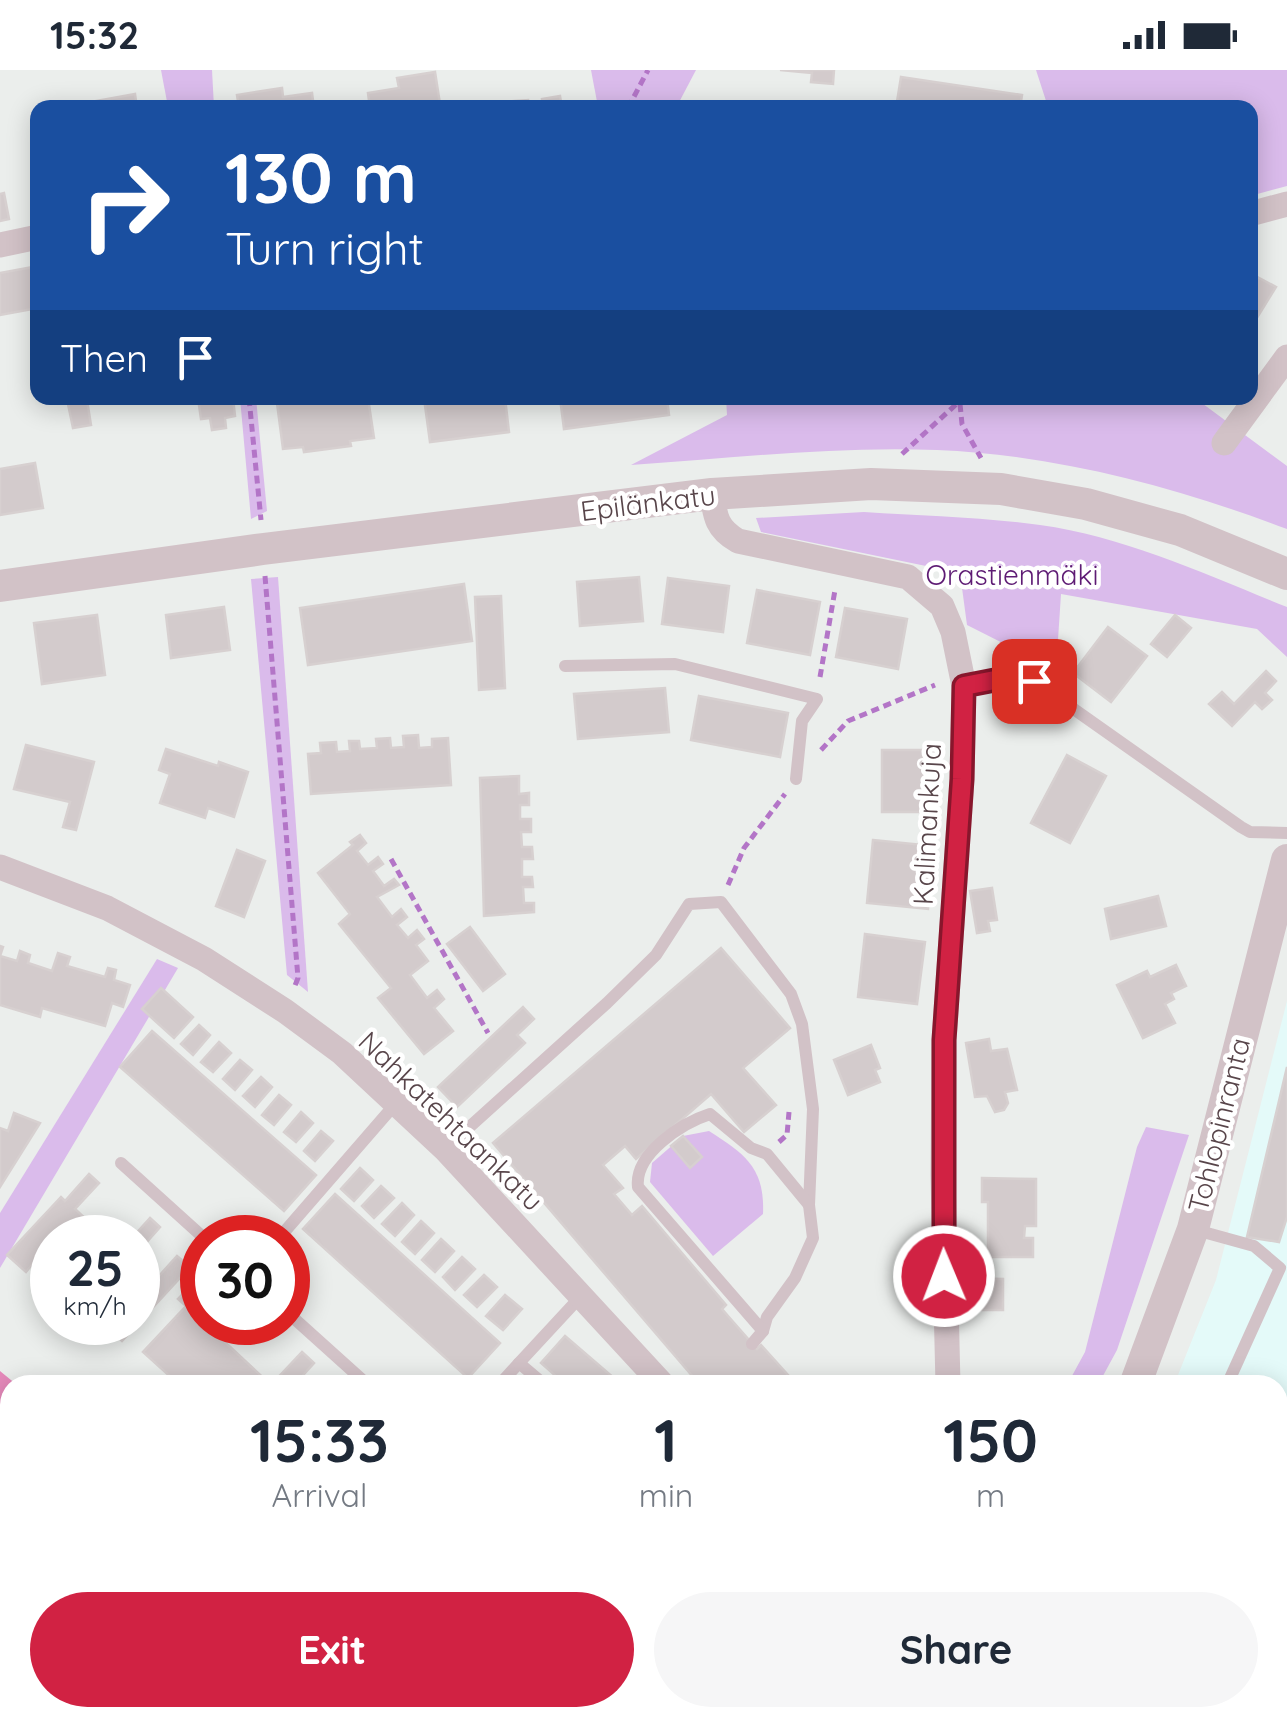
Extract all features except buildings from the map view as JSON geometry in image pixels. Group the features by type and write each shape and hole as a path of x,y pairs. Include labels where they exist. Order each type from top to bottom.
{"street":[{"path":"1258,212 1287,204"},
{"path":"0,245 30,239"},
{"path":"1258,397 1287,357"},
{"path":"1224,443 1252,405"},
{"name":"Epilänkatu","path":"0,586 262,536 712,494 872,484 1001,489 1136,516 1287,574"},
{"name":"Kalimankuja","path":"712,494 715,520 723,532 738,540 908,577 942,606 953,632 962,679 962,779 944,1040 942,1175 948,1375"},
{"name":"Tohlopinranta","path":"1139,1375 1192,1230 1287,860"},
{"name":"Nahkatehtaankatu","path":"0,867 106,908 204,959 342,1053 445,1149 654,1375"}],"lane":[{"path":"564,666 675,664 816,699 802,720 796,779"},
{"path":"962,679 1034,681 1241,827 1250,832 1287,833"},
{"path":"445,1149 607,1004 656,954 689,904 721,902 791,994 802,1024 813,1109 809,1205 813,1238 795,1278 752,1344"},
{"path":"299,1215 397,1102"},
{"path":"763,1331 638,1187 637,1174 644,1160 681,1128 710,1114 751,1148 767,1154 809,1205"},
{"path":"121,1162 180,1216"},
{"path":"1192,1230 1254,1246 1280,1268 1232,1375"},
{"path":"509,1375 582,1295"},
{"path":"310,1333 357,1375"},
{"path":"519,1363 533,1375"}],"path":[{"path":"632,100 648,70"},
{"path":"250,405 298,978 284,1011"},
{"path":"900,456 956,405"},
{"path":"961,405 962,424 983,460"},
{"path":"822,657 833,602"},
{"path":"721,902 744,848 796,779 848,722 962,679"},
{"path":"391,859 488,1033"},
{"path":"776,1145 787,1135 788,1118"}],"shaded area":[{"path":"1287,1001 1287,1375 1178,1375 1216,1280"}],"green space":[{"path":"161,70 212,70 214,100 167,100"},
{"path":"591,70 696,70 680,100 597,100"},
{"path":"1036,70 1287,70 1287,186 1258,194 1258,100 1046,100"},
{"path":"241,405 257,405 267,511 251,519"},
{"path":"726,405 1204,405 1287,466 1287,529 1115,476 982,453 860,450 631,465 727,415"},
{"name":"Orastienmäki","path":"864,512 1040,525 1135,548 1287,607 1287,657 1257,629 1061,594 1056,670 967,625 960,573 761,532 756,518"},
{"path":"278,577 308,992 287,975 251,579"},
{"path":"157,959 178,968 0,1268 0,1213"},
{"path":"1146,1127 1189,1135 1117,1350 1103,1375 1072,1375 1085,1352 1137,1147"},
{"path":"709,1131 750,1164 763,1198 763,1214 713,1256 650,1182 652,1163 683,1136"}],"route":[{"path":"944,1276 944,1040 962,779 964,686 1005,678 1034,681"}]}
